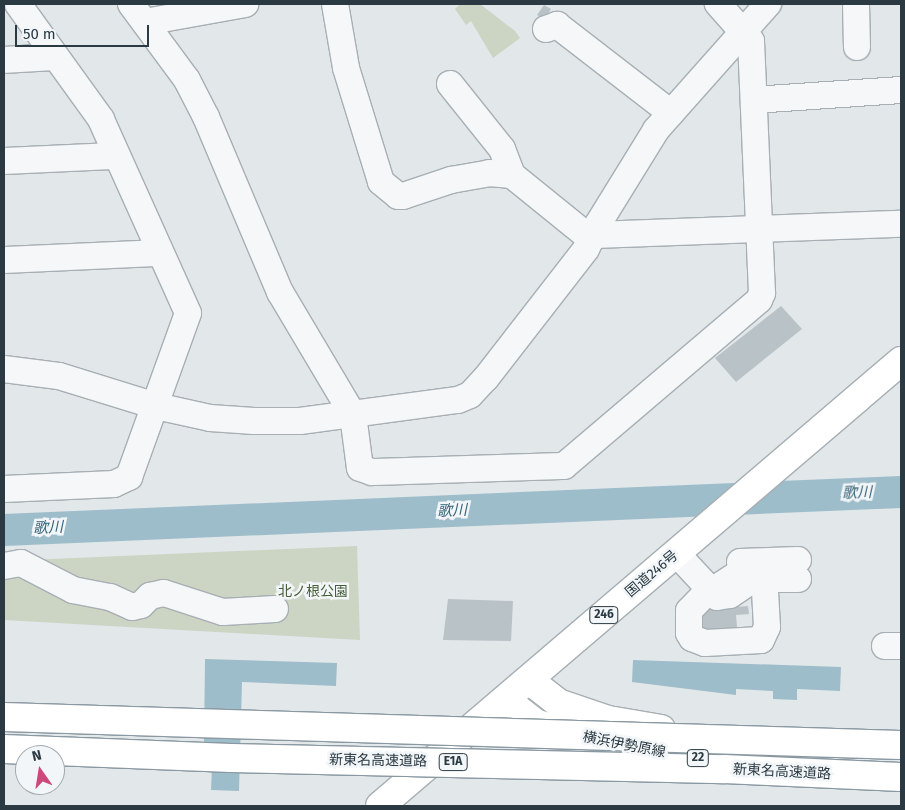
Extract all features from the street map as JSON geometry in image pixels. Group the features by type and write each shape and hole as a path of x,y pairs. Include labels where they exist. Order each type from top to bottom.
{"main road":[{"name":"国道246号","path":"380,806 901,361"},
{"name":"横浜伊勢原線","path":"529,680 558,703 618,721 720,739 901,746"},
{"name":"横浜伊勢原線","path":"506,700 535,723 600,742 720,762 901,770"},
{"path":"4,717 901,746"},
{"name":"新東名高速道路","path":"4,750 724,769 901,777"}],"street":[{"path":"4,489 123,482 129,477 188,313 159,253 101,119 54,58 18,4"},
{"path":"138,13 245,4"},
{"path":"336,4 346,68 381,182 398,196 403,196 451,180 489,174 512,175"},
{"path":"138,13 187,80 206,117 280,292 353,415 357,461 366,471 564,466 759,300 762,293 751,41 718,4"},
{"path":"4,369 59,376 156,406 210,418 254,421 300,421 353,415 443,404 470,395 536,318 592,237 646,146 671,113 768,4"},
{"path":"856,4 857,47"},
{"path":"546,28 557,25 671,113"},
{"path":"4,60 54,58"},
{"path":"754,100 901,90"},
{"path":"453,96 502,149 512,175 592,237 901,224"},
{"path":"4,162 116,156"},
{"path":"4,260 159,253"},
{"path":"676,553 710,589 718,597 726,596 749,580 765,579 798,569 744,561 710,589 689,610 689,633 692,638 705,643 755,642 764,635 767,627 765,579"},
{"path":"4,566 21,563 73,590 110,597 132,607 141,604 150,596 164,593 223,612 275,609"}],"green space":[{"path":"460,4 480,4 515,31 520,38 493,58 471,21 466,25 455,9"},
{"name":"北ノ根公園","path":"357,546 360,640 4,620 4,561"}],"water":[{"path":"205,659 337,663 336,686 242,682 239,791 211,790 213,743 204,742"},
{"path":"633,660 841,667 840,691 797,689 797,700 773,699 773,691 736,689 736,695 632,682"}],"building":[{"path":"544,5 551,9 545,19 537,15"},
{"path":"781,306 802,329 736,382 715,358"},
{"path":"448,599 513,601 511,641 443,640"},
{"path":"748,606 749,614 736,615 738,638 712,640 711,629 699,630 697,610"}],"waterway":[{"name":"歌川","path":"4,530 901,492"}]}
